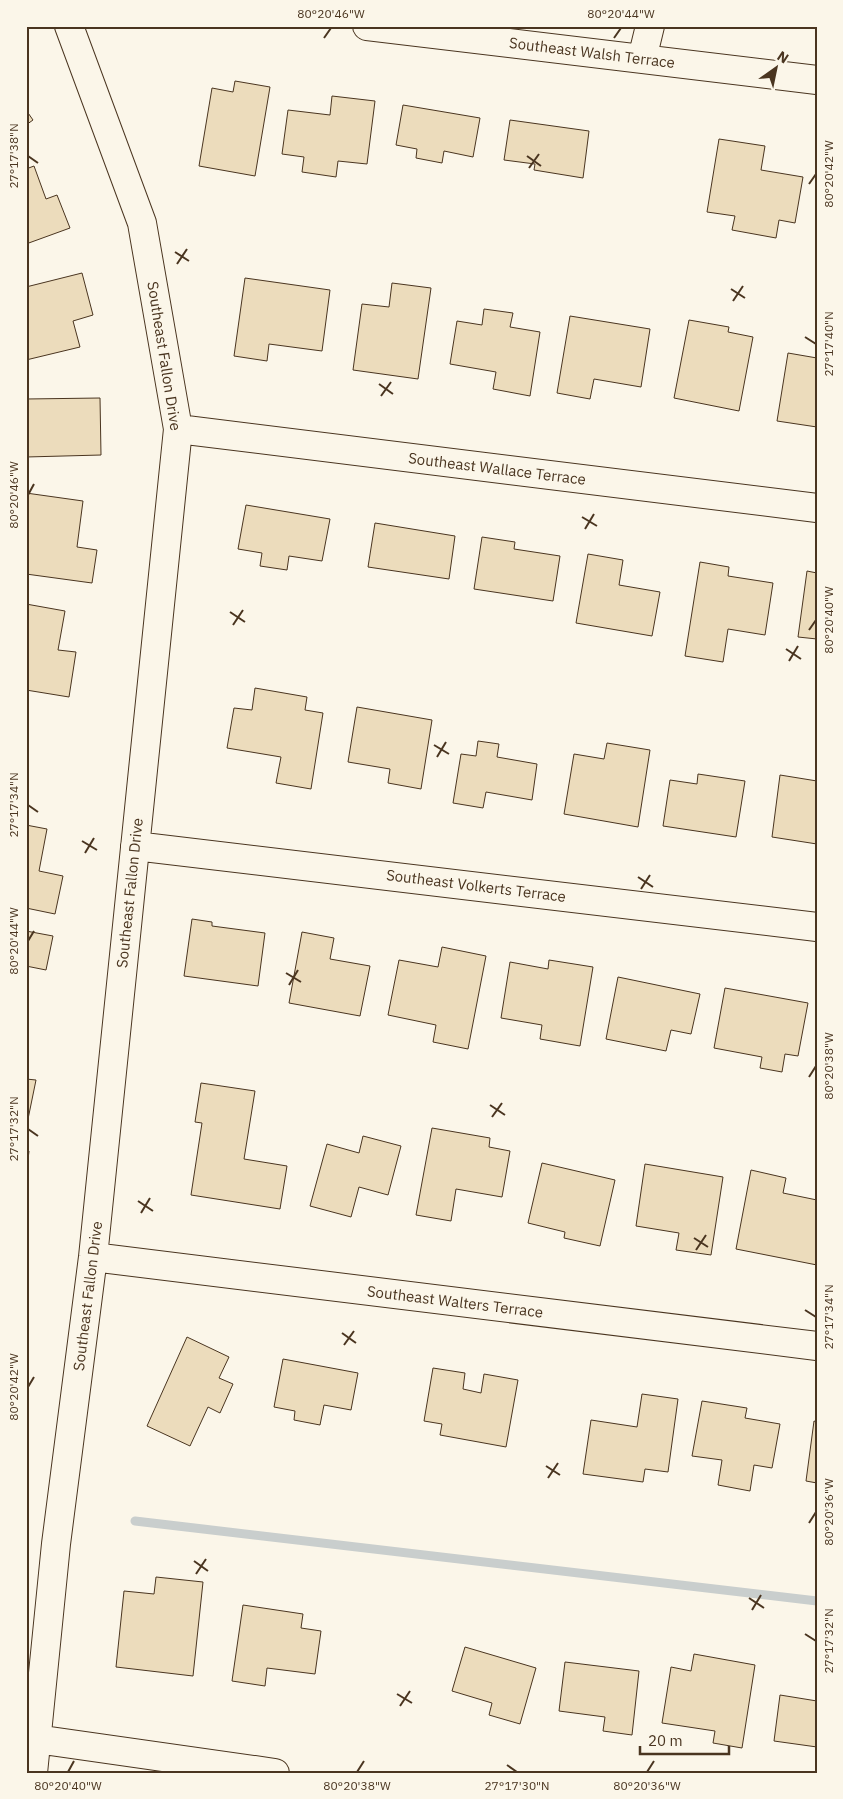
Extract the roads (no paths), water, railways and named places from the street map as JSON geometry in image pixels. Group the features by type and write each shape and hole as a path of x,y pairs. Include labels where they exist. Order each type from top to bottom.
{"street":[{"name":"Southeast Fallon Drive","path":"33,1773 56,1544 93,1257 178,429 142,223 69,26"},
{"name":"Southeast Walsh Terrace","path":"367,26 817,80"},
{"path":"642,58 650,26"},
{"name":"Southeast Wallace Terrace","path":"178,429 817,508"},
{"name":"Southeast Volkerts Terrace","path":"135,846 817,927"},
{"name":"Southeast Walters Terrace","path":"93,1257 817,1346"},
{"path":"36,1739 275,1773"}],"waterway":[{"path":"135,1521 817,1601"}]}
